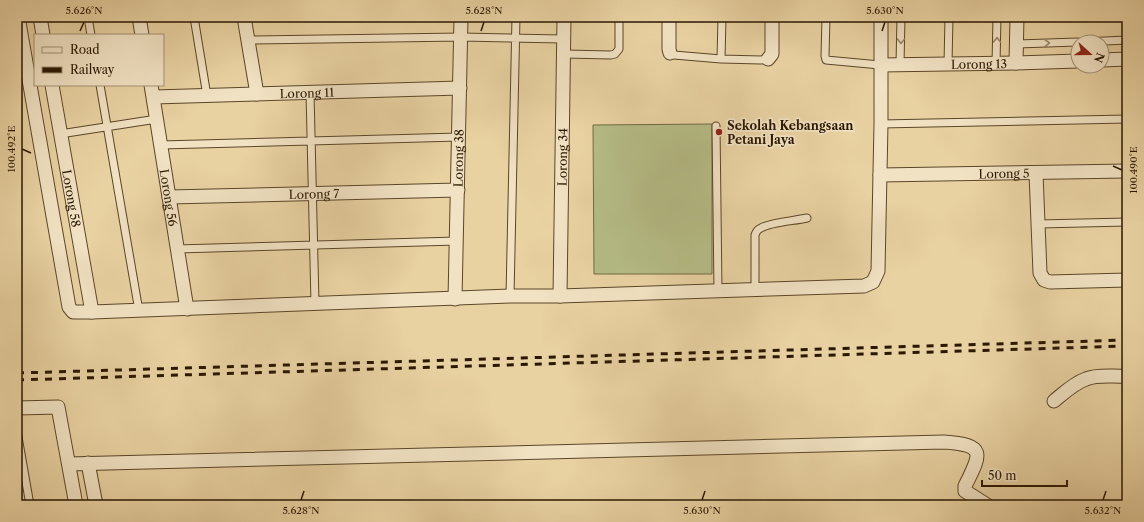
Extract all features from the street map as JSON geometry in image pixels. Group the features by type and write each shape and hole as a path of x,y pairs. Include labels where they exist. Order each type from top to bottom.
{"street":[{"path":"18,17 69,307 73,312 187,310 510,296 560,296 864,286 873,282 878,271 881,124 881,17"},
{"path":"40,17 43,34"},
{"path":"139,17 142,34"},
{"path":"244,17 257,94"},
{"name":"Lorong 38","path":"455,299 461,17"},
{"name":"Lorong 34","path":"560,296 564,17"},
{"path":"669,17 670,53"},
{"path":"768,59 772,54 772,17"},
{"path":"1016,63 1017,17"},
{"path":"1110,60 1127,59"},
{"name":"Lorong 13","path":"880,65 996,64 1070,61"},
{"name":"Lorong 58","path":"52,86 92,312"},
{"name":"Lorong 11","path":"152,91 207,96 460,88"},
{"name":"Lorong 56","path":"152,91 187,310"},
{"name":"Lorong 5","path":"880,175 1127,171"},
{"path":"1036,172 1040,273 1044,280 1050,282 1127,280"},
{"name":"Lorong 7","path":"169,197 458,190"},
{"path":"1054,401 1075,385 1086,379 1127,376"},
{"path":"17,408 58,407 76,505"},
{"path":"69,464 944,442 958,443 975,450 978,456 977,462 965,486 965,491 987,505"},
{"path":"88,464 96,505"}],"lane":[{"path":"88,17 91,34"},
{"path":"194,17 207,96"},
{"path":"510,296 516,17"},
{"path":"564,54 616,54 619,49 619,17"},
{"path":"721,59 722,17"},
{"path":"826,17 826,60 880,65"},
{"path":"900,64 901,17"},
{"path":"948,64 949,17"},
{"path":"996,64 997,17"},
{"path":"248,40 461,37 563,39"},
{"path":"1110,41 1127,40"},
{"path":"1017,44 1070,42"},
{"path":"670,53 674,55 721,59 768,59"},
{"path":"100,86 139,311"},
{"path":"310,92 314,304"},
{"path":"60,134 157,119"},
{"path":"881,124 1127,119"},
{"path":"716,126 718,291"},
{"path":"161,145 459,137"},
{"path":"755,290 755,235 757,231 760,228 767,226 807,218"},
{"path":"1038,224 1127,222"},
{"path":"177,248 456,241"},
{"path":"17,431 30,505"}],"green space":[{"path":"712,124 712,274 594,274 593,125"}],"railway":[{"path":"17,373 1127,340"},
{"path":"17,380 1127,346"}],"place":[{"name":"Sekolah Kebangsaan Petani Jaya","path":"719,132"}]}
